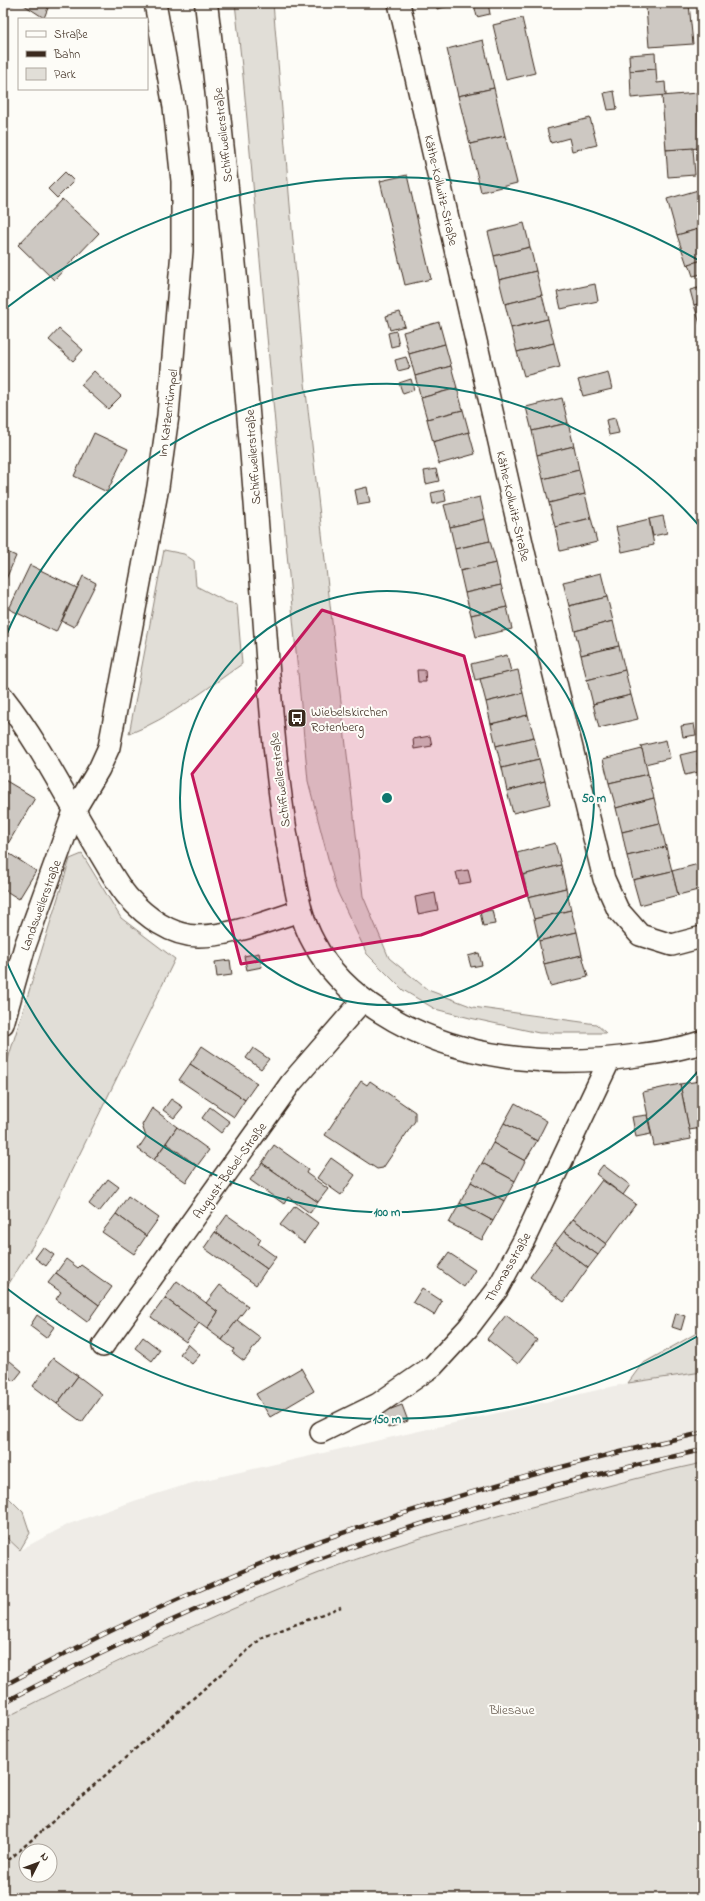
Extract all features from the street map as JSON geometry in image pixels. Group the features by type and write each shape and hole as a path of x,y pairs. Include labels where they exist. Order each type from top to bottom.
{"street":[{"name":"Im Katzentümpel","path":"74,811 100,770 109,747 146,556 168,416 182,251 182,181 174,106 155,3"},
{"name":"Schiffweilerstraße","path":"206,3 222,134 248,398 275,759 286,835 300,911"},
{"name":"Käthe-Kollwitz-Straße","path":"399,3 524,549 604,878 618,910 640,935 672,945 702,937"},
{"path":"3,697 24,724 74,811 128,897 152,919 172,931 196,936 223,934 300,911 314,943 327,963 344,983 363,1000 399,1023 440,1042 489,1054 549,1061 610,1060 651,1054 702,1042"},
{"name":"Landsweilerstraße","path":"3,1024 25,946 74,811"},
{"name":"August-Bebel-Straße","path":"103,1346 291,1083 363,1000"},
{"name":"Thomasstraße","path":"321,1432 378,1404 433,1366 468,1328 497,1290 521,1246 610,1060"}],"path":[{"path":"3,1865 264,1637 341,1607"}],"highlighted area":[{"path":"322,610 464,656 527,895 421,935 241,964 192,774"}],"shaded area":[{"path":"702,1372 702,1463 467,1524 300,1580 193,1626 93,1672 3,1719 3,1534 20,1550 69,1524 137,1500 192,1483 628,1383"}],"green space":[{"path":"235,3 273,3 305,383 363,896 389,958 428,990 473,1007 596,1024 606,1033 539,1033 435,1009 403,990 367,954 336,889 308,781"},
{"path":"164,550 184,554 194,561 196,586 227,602 237,604 242,664 159,720 129,734"},
{"path":"82,854 121,918 175,959 42,1231 3,1293 3,1075 70,859"},
{"path":"702,1330 702,1372 628,1383 642,1364"},
{"name":"Bliesaue","path":"702,1463 702,1898 3,1898 3,1719 187,1629 299,1581 386,1549 618,1483"},
{"path":"3,1492 23,1512 30,1533 20,1550 3,1534"}],"building":[{"path":"8,3 21,3 9,6"},
{"path":"21,3 50,3 44,18"},
{"path":"436,3 462,3 437,9"},
{"path":"488,3 490,14 477,17 474,4"},
{"path":"689,4 693,44 649,47 646,7"},
{"path":"522,18 535,73 506,80 493,25"},
{"path":"483,40 494,88 458,96 447,49"},
{"path":"655,53 656,69 630,71 629,55"},
{"path":"656,69 657,83 665,82 666,95 631,98 630,71"},
{"path":"494,88 505,136 470,144 458,96"},
{"path":"614,91 617,109 608,110 604,93"},
{"path":"697,93 701,148 666,150 662,96"},
{"path":"590,118 597,145 572,151 569,138 551,143 547,129"},
{"path":"505,136 517,183 481,192 470,144"},
{"path":"693,148 695,175 668,177 666,150"},
{"path":"65,172 74,181 57,198 48,189"},
{"path":"407,175 431,279 405,285 380,181"},
{"path":"698,190 702,201 702,228 677,235 667,199"},
{"path":"62,199 99,233 54,280 18,245"},
{"path":"524,223 530,247 494,256 488,232"},
{"path":"702,228 702,260 687,265 677,235"},
{"path":"530,247 536,271 499,280 494,256"},
{"path":"702,260 702,274 693,276 689,264"},
{"path":"536,271 542,295 505,304 499,280"},
{"path":"595,284 598,301 561,309 557,292"},
{"path":"702,287 702,303 694,305 690,290"},
{"path":"542,295 548,319 511,328 505,304"},
{"path":"702,303 702,330 694,305"},
{"path":"400,312 405,326 390,330 386,316"},
{"path":"548,319 554,343 517,352 511,328"},
{"path":"439,322 445,344 409,354 403,332"},
{"path":"59,329 83,350 73,361 49,340"},
{"path":"396,331 399,345 391,347 388,333"},
{"path":"554,343 560,367 524,376 517,352"},
{"path":"445,344 451,366 415,376 409,354"},
{"path":"406,357 410,368 398,371 395,360"},
{"path":"451,366 457,388 421,398 415,376"},
{"path":"94,371 121,396 108,409 81,385"},
{"path":"608,372 612,389 583,396 578,380"},
{"path":"411,379 414,390 403,394 399,383"},
{"path":"457,388 463,410 427,419 421,398"},
{"path":"562,398 568,423 532,431 526,407"},
{"path":"463,410 469,432 433,442 427,419"},
{"path":"615,418 619,433 609,435 606,420"},
{"path":"568,423 574,446 537,455 532,431"},
{"path":"469,432 475,454 439,464 433,442"},
{"path":"94,433 128,449 107,492 74,476"},
{"path":"574,446 579,470 543,479 537,455"},
{"path":"436,469 439,481 426,484 424,471"},
{"path":"579,470 585,494 549,503 543,479"},
{"path":"367,487 370,503 358,505 355,490"},
{"path":"444,490 446,501 433,504 431,493"},
{"path":"585,494 591,518 555,527 549,503"},
{"path":"480,497 485,519 450,527 444,505"},
{"path":"663,516 667,533 653,536 649,519"},
{"path":"591,518 597,542 560,551 555,527"},
{"path":"485,519 490,541 455,549 450,527"},
{"path":"649,519 654,545 622,552 616,527"},
{"path":"490,541 496,563 460,571 455,549"},
{"path":"3,550 16,556 6,579 3,578"},
{"path":"496,563 501,585 465,593 460,571"},
{"path":"30,565 77,588 56,632 9,609"},
{"path":"601,573 607,597 569,606 563,582"},
{"path":"83,576 96,583 74,627 62,621"},
{"path":"501,585 507,607 471,615 465,593"},
{"path":"607,597 613,621 575,631 569,606"},
{"path":"507,607 512,629 476,637 471,615"},
{"path":"613,621 619,646 581,655 575,631"},
{"path":"619,646 625,670 587,680 581,655"},
{"path":"507,655 511,672 475,680 471,664"},
{"path":"417,670 425,670 426,682 418,682"},
{"path":"518,670 523,693 486,702 480,679"},
{"path":"625,670 631,695 593,704 587,680"},
{"path":"523,693 528,715 491,724 486,702"},
{"path":"631,695 638,719 599,728 593,704"},
{"path":"528,715 534,737 496,746 491,724"},
{"path":"694,724 696,735 683,737 681,726"},
{"path":"430,736 432,746 414,749 413,739"},
{"path":"534,737 539,759 502,768 496,746"},
{"path":"666,740 670,758 645,764 641,746"},
{"path":"642,749 648,774 609,783 603,759"},
{"path":"701,750 702,762 697,763 699,772 685,775 680,755"},
{"path":"539,759 545,781 507,791 502,768"},
{"path":"648,774 654,798 616,808 609,783"},
{"path":"3,779 35,798 6,847 3,845"},
{"path":"545,781 550,804 513,813 507,791"},
{"path":"654,798 660,823 622,832 616,808"},
{"path":"660,823 666,847 627,856 622,832"},
{"path":"555,843 561,865 523,875 517,853"},
{"path":"666,847 672,871 633,880 627,856"},
{"path":"10,854 36,871 19,899 3,889 3,866"},
{"path":"702,863 702,889 678,895 672,871"},
{"path":"561,865 566,888 528,897 523,875"},
{"path":"468,870 471,882 459,884 456,872"},
{"path":"672,871 678,895 640,905 633,880"},
{"path":"566,888 571,910 534,919 528,897"},
{"path":"435,893 438,910 418,914 415,897"},
{"path":"492,910 495,924 483,926 480,912"},
{"path":"571,910 577,932 539,941 534,919"},
{"path":"577,932 582,955 544,964 539,941"},
{"path":"259,953 262,967 247,970 244,956"},
{"path":"479,953 482,965 471,967 468,956"},
{"path":"582,955 588,977 550,986 544,964"},
{"path":"230,960 232,975 217,977 215,962"},
{"path":"202,1046 257,1083 245,1100 190,1064"},
{"path":"253,1048 269,1059 261,1069 246,1058"},
{"path":"190,1064 245,1100 234,1117 179,1080"},
{"path":"361,1081 367,1085 370,1081 415,1112 415,1121 383,1168 377,1169 325,1135"},
{"path":"700,1081 702,1092 702,1128 689,1130 680,1084"},
{"path":"680,1084 691,1139 654,1146 643,1092"},
{"path":"171,1099 183,1107 174,1118 163,1110"},
{"path":"515,1103 547,1121 537,1141 504,1123"},
{"path":"210,1107 230,1122 221,1133 202,1118"},
{"path":"152,1108 177,1127 154,1160 138,1149 146,1137 142,1125"},
{"path":"647,1115 651,1134 636,1137 632,1117"},
{"path":"504,1123 537,1141 525,1161 493,1143"},
{"path":"177,1127 209,1150 197,1166 166,1143"},
{"path":"166,1143 197,1166 186,1182 154,1160"},
{"path":"493,1143 525,1161 515,1181 482,1163"},
{"path":"274,1145 308,1169 306,1173 328,1189 318,1202 262,1163"},
{"path":"331,1158 355,1175 341,1195 317,1178"},
{"path":"262,1163 318,1202 310,1213 288,1197 284,1204 250,1180"},
{"path":"482,1163 515,1181 504,1201 471,1182"},
{"path":"603,1165 630,1185 623,1195 596,1174"},
{"path":"108,1179 119,1187 99,1212 89,1204"},
{"path":"602,1180 636,1204 606,1244 573,1219"},
{"path":"471,1182 504,1201 493,1221 460,1203"},
{"path":"128,1196 159,1218 146,1236 116,1214"},
{"path":"460,1203 493,1221 482,1240 449,1223"},
{"path":"295,1206 318,1223 304,1243 280,1225"},
{"path":"116,1214 146,1236 134,1254 102,1232"},
{"path":"227,1215 261,1239 258,1244 276,1257 267,1269 215,1232"},
{"path":"573,1219 606,1244 598,1255 564,1231"},
{"path":"564,1231 598,1255 588,1268 555,1243"},
{"path":"215,1232 267,1269 256,1285 204,1248"},
{"path":"555,1243 588,1268 564,1302 530,1277"},
{"path":"43,1247 54,1255 46,1266 35,1258"},
{"path":"449,1253 475,1270 464,1287 438,1268"},
{"path":"66,1259 78,1268 81,1265 112,1287 99,1305 56,1273"},
{"path":"56,1273 99,1305 87,1322 56,1299 61,1292 48,1283"},
{"path":"177,1281 218,1312 207,1329 165,1298"},
{"path":"220,1285 248,1306 222,1340 207,1329 218,1312 206,1303"},
{"path":"422,1288 442,1301 434,1315 413,1302"},
{"path":"165,1298 199,1323 186,1342 151,1317"},
{"path":"676,1313 685,1316 681,1330 672,1327"},
{"path":"37,1315 54,1327 46,1338 30,1326"},
{"path":"506,1315 537,1340 518,1364 487,1339"},
{"path":"237,1320 261,1338 244,1361 232,1352 234,1349 222,1340"},
{"path":"143,1337 160,1350 152,1361 135,1348"},
{"path":"188,1344 200,1355 192,1364 180,1354"},
{"path":"53,1358 78,1376 57,1404 33,1386"},
{"path":"10,1361 22,1371 14,1381 3,1372"},
{"path":"301,1368 314,1391 270,1417 256,1394"},
{"path":"78,1376 102,1394 82,1422 57,1404"},
{"path":"402,1405 408,1421 388,1428 383,1412"}],"railway":[{"path":"3,1686 75,1649 184,1597 258,1565 345,1532 464,1495 565,1466 702,1433"},
{"path":"3,1703 77,1665 229,1595 354,1546 452,1514 552,1486 702,1450"}],"place":[{"name":"Wiebelskirchen Rotenberg","path":"297,718"}]}
